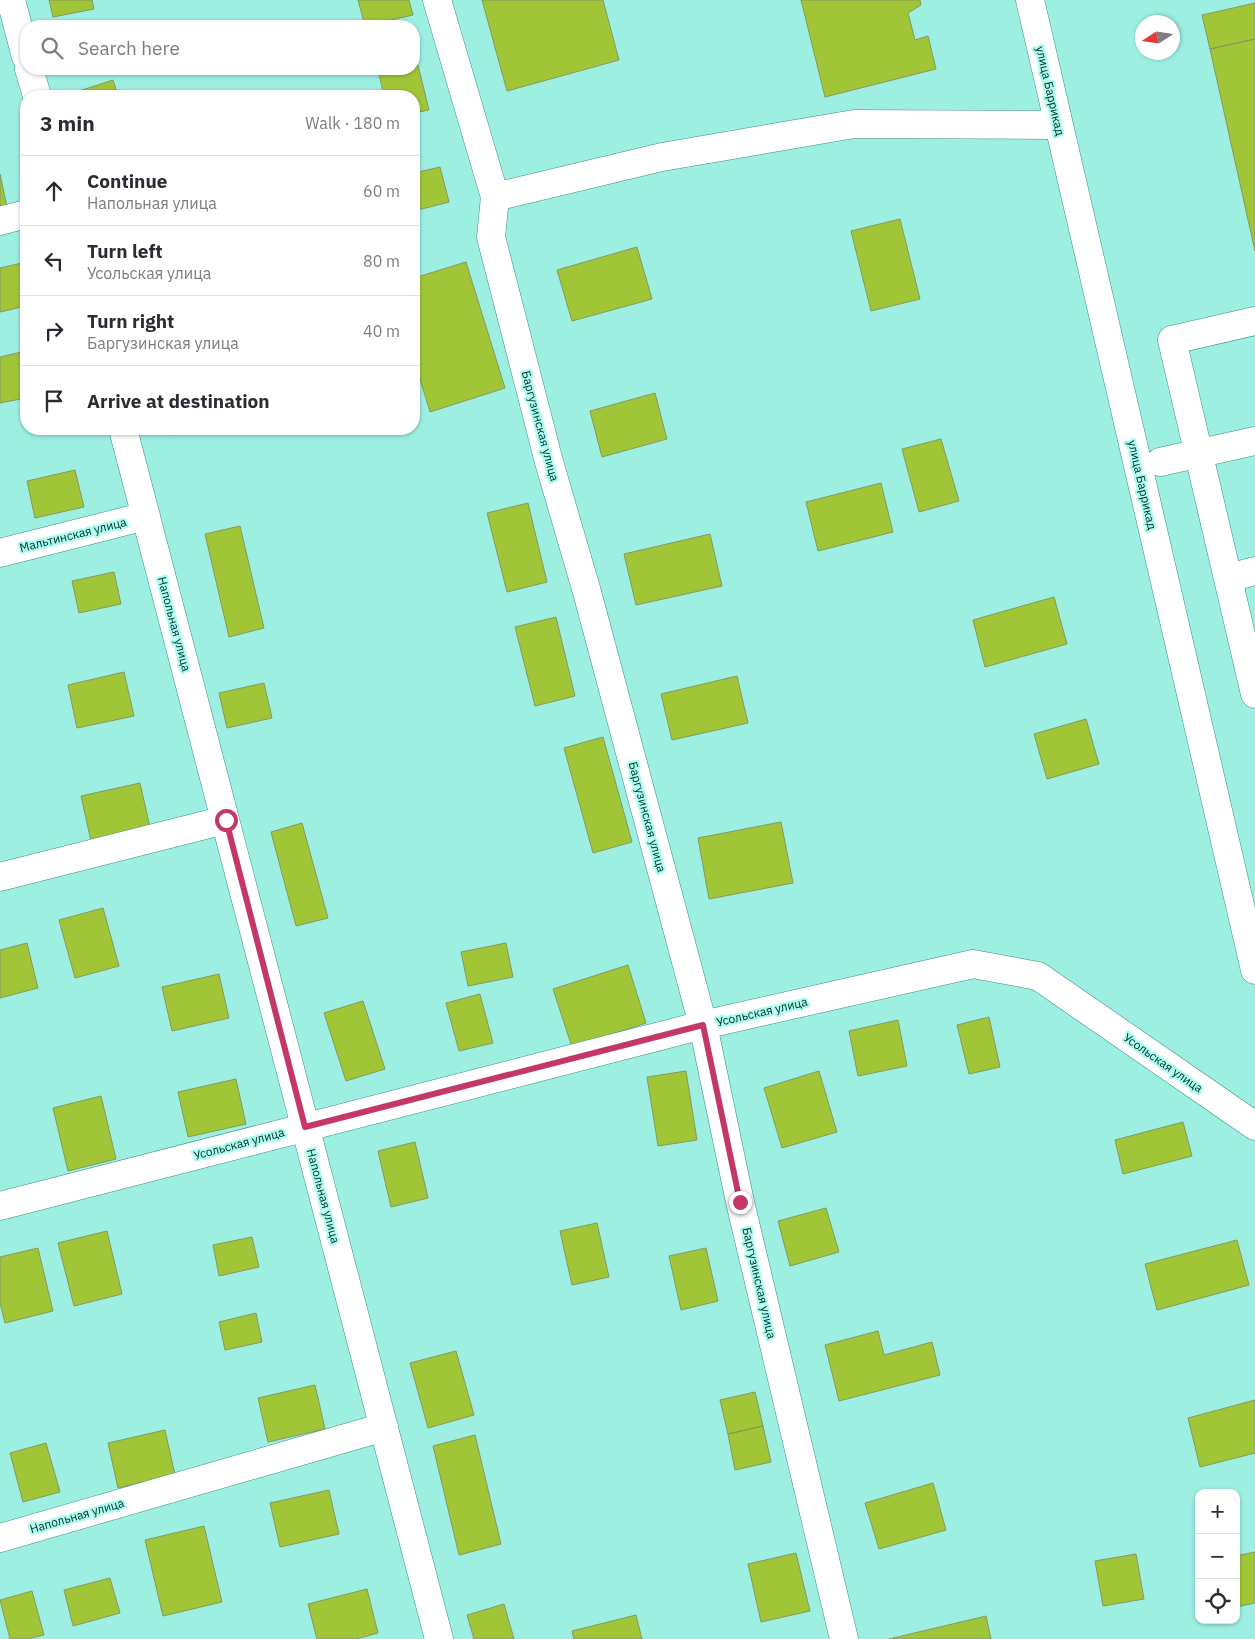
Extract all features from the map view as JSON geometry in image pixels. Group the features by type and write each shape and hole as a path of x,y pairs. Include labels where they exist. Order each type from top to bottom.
{"street":[{"path":"11,0 20,34"},
{"name":"Баргузинская улица","path":"437,0 495,197 491,237 549,462 703,1025 835,1637"},
{"name":"улица Баррикад","path":"1030,0 1057,125 1255,970"},
{"path":"31,75 34,90"},
{"path":"495,197 662,157 854,124 1057,125"},
{"path":"0,221 20,216"},
{"path":"1255,321 1172,340 1255,694"},
{"name":"Напольная улица","path":"125,435 439,1639"},
{"path":"1160,462 1255,441"},
{"name":"Мальтинская улица","path":"0,553 146,516"},
{"path":"1228,578 1255,571"},
{"path":"0,878 226,820"},
{"name":"Усольская улица","path":"0,1206 703,1025 973,964 1038,976 1255,1126"},
{"name":"Напольная улица","path":"0,1538 384,1427"}],"building":[{"path":"49,0 92,0 94,9 53,17"},
{"path":"358,0 409,0 413,15 391,20 363,20"},
{"path":"482,0 603,0 619,60 507,91"},
{"path":"801,0 920,0 921,5 908,13 915,40 928,36 936,69 825,97"},
{"path":"1255,3 1255,39 1210,49 1202,15"},
{"path":"1255,39 1255,251 1210,49"},
{"path":"420,73 429,110 420,112 420,90 383,90 379,75 420,75"},
{"path":"113,80 116,90 82,90"},
{"path":"440,167 449,202 420,209 420,172"},
{"path":"0,174 7,207 0,208"},
{"path":"900,219 920,299 871,311 851,231"},
{"path":"637,247 652,299 572,321 557,270"},
{"path":"466,262 505,388 430,412 420,379 420,276"},
{"path":"20,263 20,307 0,312 0,268"},
{"path":"20,352 20,399 0,403 0,357"},
{"path":"655,393 667,439 602,457 590,411"},
{"path":"941,439 959,501 919,512 902,449"},
{"path":"75,470 84,507 35,518 27,481"},
{"path":"881,483 893,532 818,551 806,502"},
{"path":"528,503 547,582 507,592 487,513"},
{"path":"240,526 264,628 229,637 205,534"},
{"path":"710,534 722,586 636,605 624,554"},
{"path":"114,572 121,604 79,613 72,581"},
{"path":"1054,597 1067,644 985,667 973,620"},
{"path":"556,617 575,696 535,706 515,627"},
{"path":"124,672 134,716 77,728 68,685"},
{"path":"737,676 748,723 672,740 661,694"},
{"path":"264,683 272,718 227,728 219,693"},
{"path":"1086,719 1099,764 1047,779 1034,734"},
{"path":"603,737 632,842 593,853 564,748"},
{"path":"140,783 150,827 91,841 81,796"},
{"path":"781,822 793,883 709,899 698,838"},
{"path":"302,823 328,918 296,926 271,832"},
{"path":"103,908 119,966 75,978 59,920"},
{"path":"27,943 38,988 0,998 0,950"},
{"path":"506,943 513,977 468,986 461,952"},
{"path":"628,965 646,1023 572,1047 553,989"},
{"path":"219,974 229,1018 172,1031 162,987"},
{"path":"480,994 493,1043 459,1051 446,1003"},
{"path":"363,1001 385,1069 346,1081 324,1013"},
{"path":"989,1017 1000,1067 969,1074 957,1025"},
{"path":"898,1020 907,1066 858,1076 849,1031"},
{"path":"686,1071 697,1140 658,1146 647,1077"},
{"path":"819,1071 837,1132 782,1148 764,1088"},
{"path":"236,1079 246,1124 188,1137 178,1092"},
{"path":"101,1096 116,1159 68,1171 53,1108"},
{"path":"1183,1122 1192,1156 1123,1174 1115,1140"},
{"path":"415,1142 428,1198 391,1207 378,1151"},
{"path":"826,1208 839,1252 790,1266 778,1221"},
{"path":"597,1223 609,1277 572,1285 560,1231"},
{"path":"107,1231 122,1294 74,1306 58,1243"},
{"path":"252,1237 259,1267 219,1276 213,1245"},
{"path":"1237,1240 1249,1285 1157,1310 1145,1264"},
{"path":"38,1248 53,1311 5,1323 0,1303 0,1257"},
{"path":"706,1248 718,1301 681,1310 669,1256"},
{"path":"256,1313 262,1342 225,1350 219,1322"},
{"path":"878,1331 884,1355 932,1342 940,1375 839,1401 825,1345"},
{"path":"456,1351 474,1415 428,1428 410,1363"},
{"path":"315,1385 325,1429 268,1442 258,1398"},
{"path":"755,1392 763,1426 728,1434 720,1400"},
{"path":"1255,1400 1255,1453 1200,1467 1188,1418"},
{"path":"763,1426 771,1462 735,1470 728,1434"},
{"path":"165,1430 175,1475 118,1488 108,1443"},
{"path":"475,1435 501,1544 459,1555 433,1446"},
{"path":"46,1443 60,1492 23,1502 10,1453"},
{"path":"933,1483 946,1530 879,1549 865,1503"},
{"path":"329,1490 339,1534 280,1547 270,1503"},
{"path":"204,1526 222,1602 163,1616 145,1540"},
{"path":"1255,1552 1255,1603 1240,1606 1240,1579 1240,1555"},
{"path":"796,1553 810,1611 761,1622 748,1564"},
{"path":"1136,1554 1144,1599 1103,1606 1095,1561"},
{"path":"110,1578 120,1613 73,1626 64,1590"},
{"path":"367,1589 378,1633 356,1639 317,1639 308,1604"},
{"path":"32,1591 44,1635 28,1639 10,1639 0,1600"},
{"path":"504,1604 514,1639 474,1639 467,1615"},
{"path":"636,1615 642,1639 574,1639 572,1631"},
{"path":"986,1616 991,1639 889,1639"}],"route":[{"path":"226,820 305,1127 703,1025 740,1202"}]}
